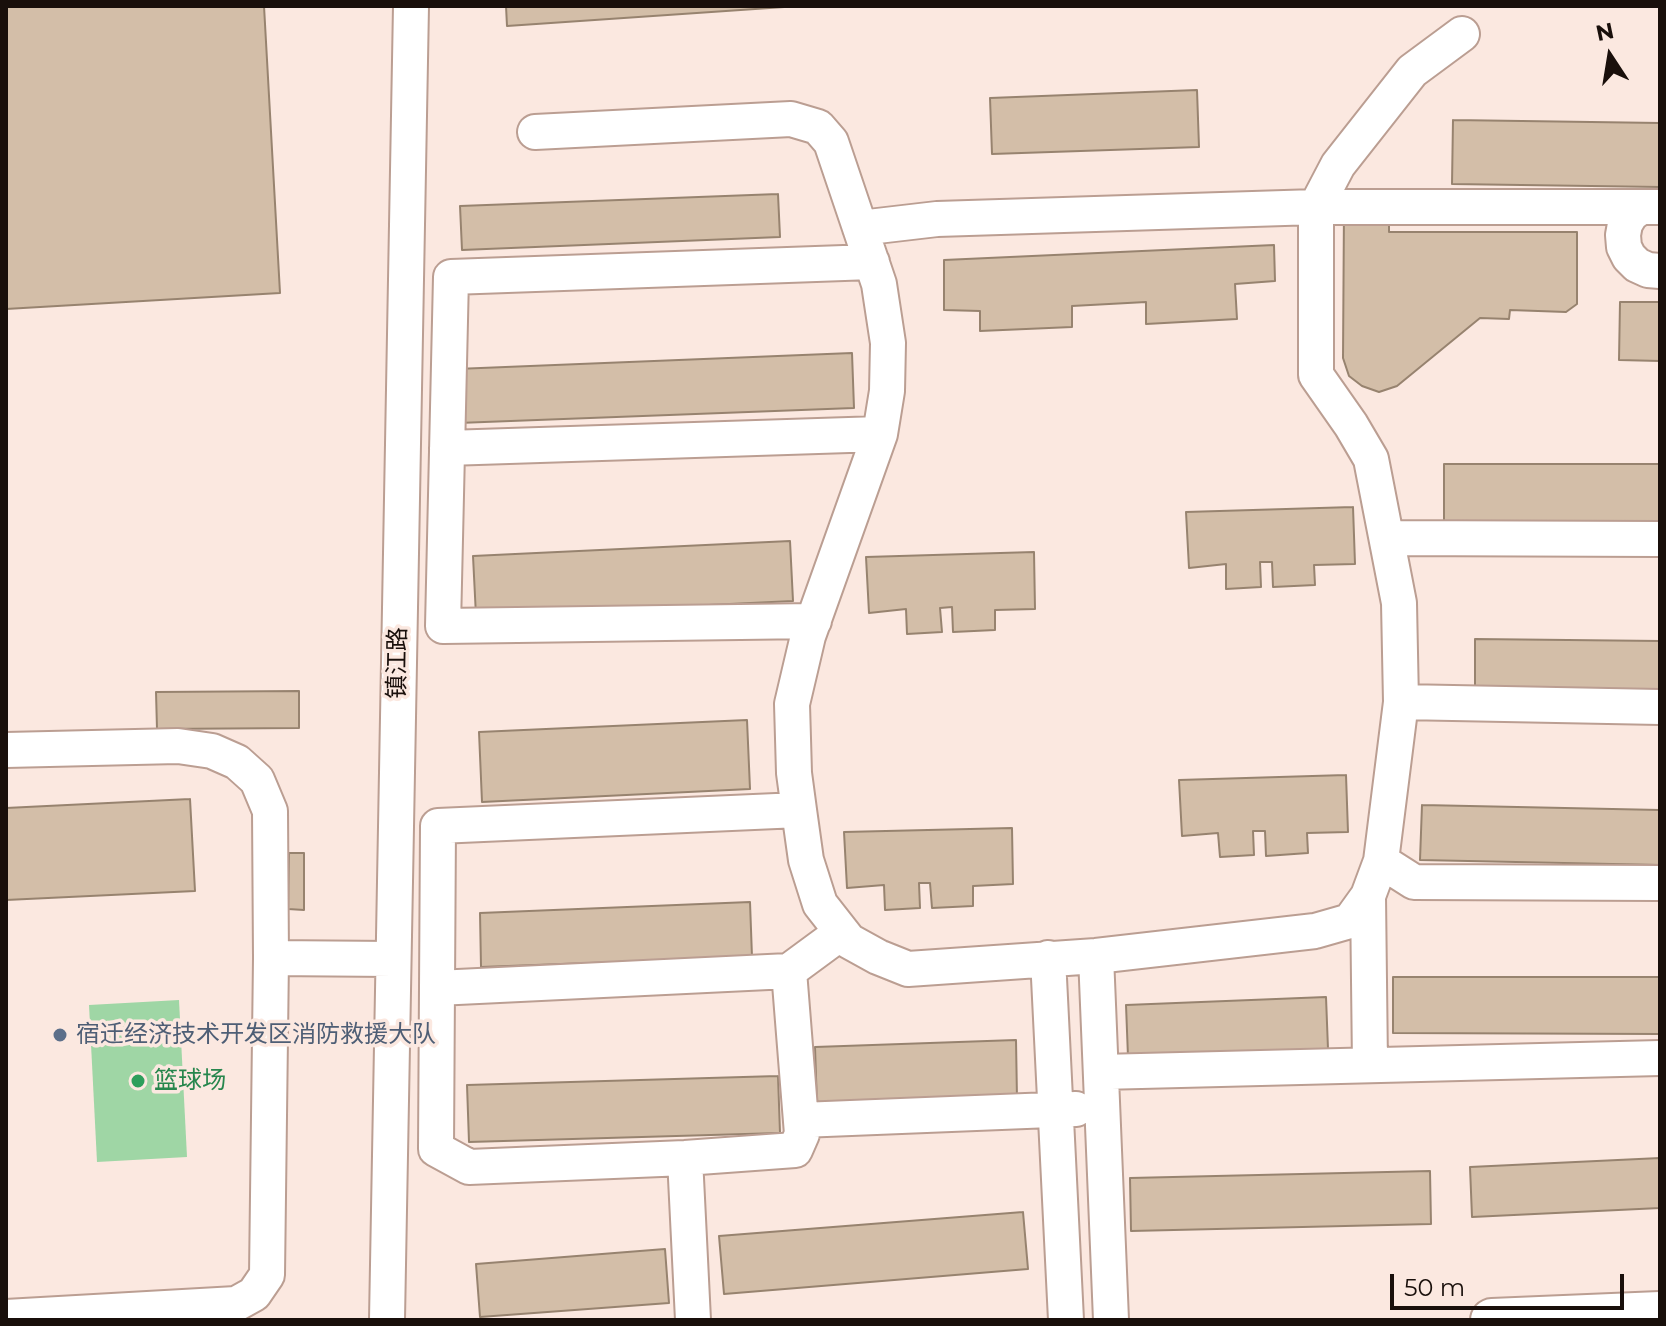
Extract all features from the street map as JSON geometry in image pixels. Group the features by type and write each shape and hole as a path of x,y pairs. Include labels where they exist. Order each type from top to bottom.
{"main road":[{"path":"1492,1320 1660,1313"}],"street":[{"name":"镇江路","path":"387,1320 411,6"},
{"path":"535,132 791,119 818,127 831,142 879,284 888,343 887,391 880,434 814,621 792,704 794,773 806,860 820,904 849,941 908,969 1096,956 1315,931 1350,921 1368,896 1381,861 1401,702 1399,603 1371,459 1316,375 1316,207 1338,165 1412,71 1462,34"},
{"path":"860,228 937,219 1316,207 1650,207"},
{"path":"1650,207 1631,214 1625,224 1624,247 1637,265 1660,271"},
{"path":"814,621 443,626 451,277 872,262"},
{"path":"447,448 880,434"},
{"path":"1387,538 1660,539"},
{"path":"1401,702 1660,707"},
{"path":"6,750 178,746 212,751 237,762 257,780 270,811 271,958 267,1275 254,1294 236,1304 6,1317"},
{"path":"789,971 802,1134 795,1150 469,1167 436,1149 438,826 799,810"},
{"path":"1381,861 1414,882 1660,883"},
{"path":"1368,896 1370,1065"},
{"path":"437,988 789,971 842,932"},
{"path":"1096,956 1111,1320"},
{"path":"271,958 392,959"},
{"path":"1048,958 1066,1320"},
{"path":"1101,1072 1660,1058"},
{"path":"801,1120 1102,1107"},
{"path":"685,1158 693,1320"}],"green space":[{"name":"篮球场","path":"179,1000 187,1157 97,1162 89,1005"}],"building":[{"path":"6,6 264,6 280,293 6,309"},
{"path":"506,6 799,6 507,26"},
{"path":"1197,90 1199,147 992,154 990,98"},
{"path":"1453,120 1660,123 1660,187 1452,184"},
{"path":"778,194 780,237 462,250 460,206"},
{"path":"1344,208 1389,208 1389,232 1577,232 1577,304 1566,312 1510,310 1509,319 1480,318 1397,386 1379,392 1362,386 1349,376 1343,358"},
{"path":"1274,245 1275,281 1235,284 1237,319 1146,324 1146,302 1072,306 1072,327 980,331 980,311 944,310 944,260"},
{"path":"1620,302 1660,302 1660,361 1619,360"},
{"path":"852,353 854,408 458,423 456,369"},
{"path":"1444,464 1660,464 1660,524 1444,524"},
{"path":"1353,507 1355,564 1314,565 1315,585 1273,587 1272,562 1260,562 1261,587 1226,589 1226,564 1189,568 1186,512"},
{"path":"790,541 793,601 476,616 473,556"},
{"path":"1034,552 1035,609 995,610 995,630 953,632 952,607 940,608 942,632 907,634 906,609 869,613 866,557"},
{"path":"1475,639 1660,641 1660,694 1475,692"},
{"path":"299,691 299,728 157,729 156,692"},
{"path":"747,720 750,789 482,802 479,732"},
{"path":"1346,775 1348,832 1307,833 1308,853 1266,856 1265,831 1253,831 1254,855 1220,857 1218,833 1182,836 1179,780"},
{"path":"190,799 195,891 6,900 6,808"},
{"path":"1422,805 1660,810 1660,865 1420,860"},
{"path":"1012,828 1013,884 973,886 973,906 932,908 930,883 919,883 920,908 885,910 884,885 847,888 844,832"},
{"path":"289,853 304,853 304,910 288,909"},
{"path":"750,902 752,957 481,967 480,913"},
{"path":"1393,977 1660,977 1660,1034 1393,1033"},
{"path":"1326,997 1328,1049 1128,1057 1126,1005"},
{"path":"1016,1040 1017,1099 817,1106 815,1047"},
{"path":"778,1076 780,1133 469,1142 467,1085"},
{"path":"1660,1158 1660,1208 1472,1217 1470,1167"},
{"path":"1430,1171 1431,1224 1131,1231 1130,1178"},
{"path":"1023,1212 1028,1269 724,1294 719,1236"},
{"path":"665,1249 669,1303 480,1317 476,1264"}],"place":[{"name":"宿迁经济技术开发区消防救援大队","path":"60,1035"},
{"name":"篮球场","path":"138,1081"}]}
